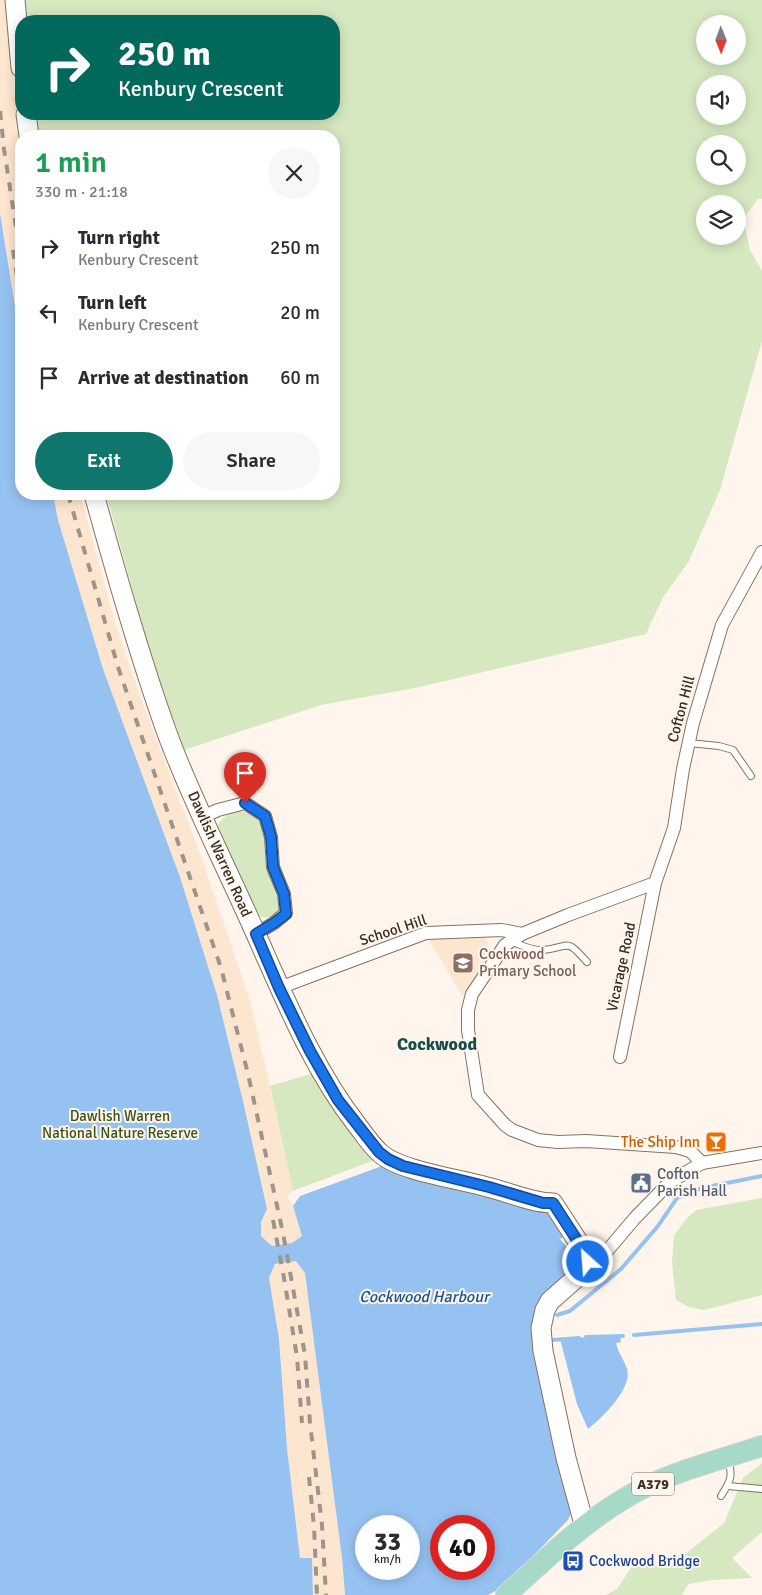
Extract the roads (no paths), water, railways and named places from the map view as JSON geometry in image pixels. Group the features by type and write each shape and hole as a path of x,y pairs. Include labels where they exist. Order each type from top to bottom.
{"main road":[{"name":"A379","path":"506,1595 584,1524 628,1496 674,1475 762,1446"}],"street":[{"path":"15,0 16,15"},
{"name":"Dawlish Warren Road","path":"96,500 147,673 168,734 202,817 279,988 310,1051 338,1100 379,1152 388,1159 403,1166 489,1187 543,1203 553,1203 586,1254 588,1262"},
{"name":"Cofton Hill","path":"655,883 674,828 693,724 722,626 762,552"},
{"path":"202,817 218,810 245,803 265,816 271,837 273,867 284,894 286,914 256,934"},
{"path":"655,883 522,934 505,945 472,994 468,1010 471,1057 478,1095 505,1125 512,1130 538,1140 558,1142 595,1141 676,1147 690,1152 702,1163"},
{"name":"Vicarage Road","path":"620,1058 655,883"},
{"name":"School Hill","path":"279,988 426,933 502,930 522,934"},
{"path":"584,1524 566,1458 543,1351 541,1328 550,1301 583,1272 588,1262 601,1258 670,1182 702,1163 762,1153"}],"lane":[{"path":"689,743 719,746 733,750 751,776"},
{"path":"511,941 536,950 564,944 570,946 587,962"},
{"path":"721,1496 728,1486 732,1472 728,1457"},
{"path":"728,1486 762,1489"}],"water":[{"name":"Cockwood Harbour","path":"0,213 15,307 15,500 54,500 58,520 103,669 180,877 217,995 267,1209 261,1222 261,1236 272,1246 292,1243 302,1236 293,1206 300,1196 382,1166 550,1210 568,1234 560,1239 578,1260 575,1268 554,1286 540,1310 572,1511 568,1520 503,1587 488,1595 345,1595 342,1558 305,1273 296,1261 275,1264 269,1278 279,1339 287,1448 300,1558 312,1558 313,1595 0,1595"},
{"path":"620,1335 621,1342 616,1343 627,1369 628,1377 615,1402 588,1429 577,1404 560,1339"}],"waterway":[{"path":"557,1315 570,1311 621,1269 658,1226 677,1198 702,1188 762,1176"},
{"path":"634,1335 762,1324"},
{"path":"586,1337 623,1336"},
{"path":"552,1340 579,1338"}],"railway":[{"path":"0,111 15,221"},
{"path":"13,250 15,264"},
{"path":"70,500 118,667 221,968 248,1074 283,1233 305,1355 310,1423 322,1525 326,1595"},
{"path":"273,1220 297,1357 302,1423"},
{"path":"309,1477 314,1526 317,1595"}],"place":[{"name":"Cockwood Primary School","path":"463,963"},
{"name":"The Ship Inn","path":"716,1142"},
{"name":"Cofton Parish Hall","path":"641,1183"},
{"name":"Cockwood Bridge","path":"573,1561"}],"district":[{"name":"Cockwood","path":"437,1044"}],"park label":[{"name":"Dawlish Warren National Nature Reserve","path":"120,1124"}]}
